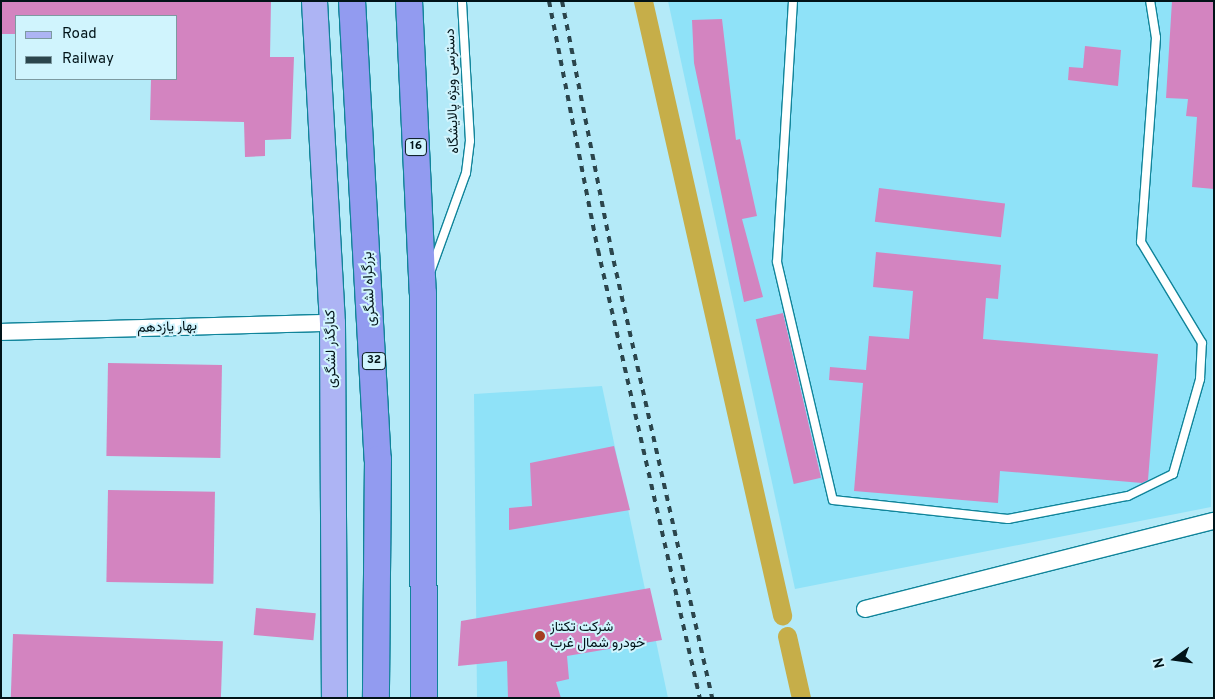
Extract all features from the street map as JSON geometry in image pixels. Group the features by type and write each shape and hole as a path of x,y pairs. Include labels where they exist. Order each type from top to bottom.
{"highway":[{"name":"16","path":"409,1 423,293"},
{"name":"بزرگراه لشگری","path":"352,9 377,440 376,698"},
{"path":"423,293 425,696"}],"main road":[{"name":"کنارگذر لشگری","path":"314,1 332,323 334,698"}],"street":[{"name":"بهار یازدهم","path":"1,332 332,323"},
{"path":"865,609 1214,521"}],"lane":[{"name":"دسترسی ویژه پالایشگاه","path":"423,293 466,173 470,140 462,1"},
{"path":"793,1 777,262 833,500 1008,519 1128,496 1173,474 1200,379 1202,343 1140,242 1156,38 1150,1"}],"shaded area":[{"path":"668,1 1214,1 1211,507 795,589"},
{"path":"602,386 668,698 477,698 474,394"}],"building":[{"path":"1,1 271,1 270,57 294,57 291,139 265,140 265,156 245,157 244,122 150,120 151,80 178,80 178,15 15,15 15,34 1,34"},
{"path":"1172,1 1214,1 1214,189 1192,187 1197,117 1186,116 1188,99 1166,98"},
{"path":"722,19 736,140 740,139 757,216 742,219 763,297 744,302 694,63 692,20"},
{"path":"1085,46 1121,50 1118,86 1068,80 1069,67 1083,68"},
{"path":"879,188 1005,203 1001,237 875,222"},
{"path":"876,252 1001,265 998,299 986,298 983,339 1158,354 1148,480 1142,483 1000,471 998,503 854,491 863,383 829,380 830,367 866,370 869,336 909,339 913,291 873,287"},
{"path":"783,313 821,478 794,484 756,319"},
{"path":"108,363 222,365 220,458 106,456"},
{"path":"614,446 630,510 509,530 509,508 532,506 530,463"},
{"path":"108,490 215,492 213,584 106,582"},
{"name":"شرکت تکتاز خودرو شمال غرب","path":"650,588 662,640 567,656 569,679 556,682 561,698 508,698 507,661 458,666 461,621"},
{"path":"256,608 316,613 313,640 254,635"},
{"path":"13,634 223,641 221,698 11,698"}],"waterway":[{"path":"643,1 782,615"},
{"path":"787,636 801,698"}],"railway":[{"path":"549,1 598,250 700,698"},
{"path":"562,1 611,249 712,698"}],"place":[{"name":"شرکت تکتاز خودرو شمال غرب","path":"540,636"}]}
